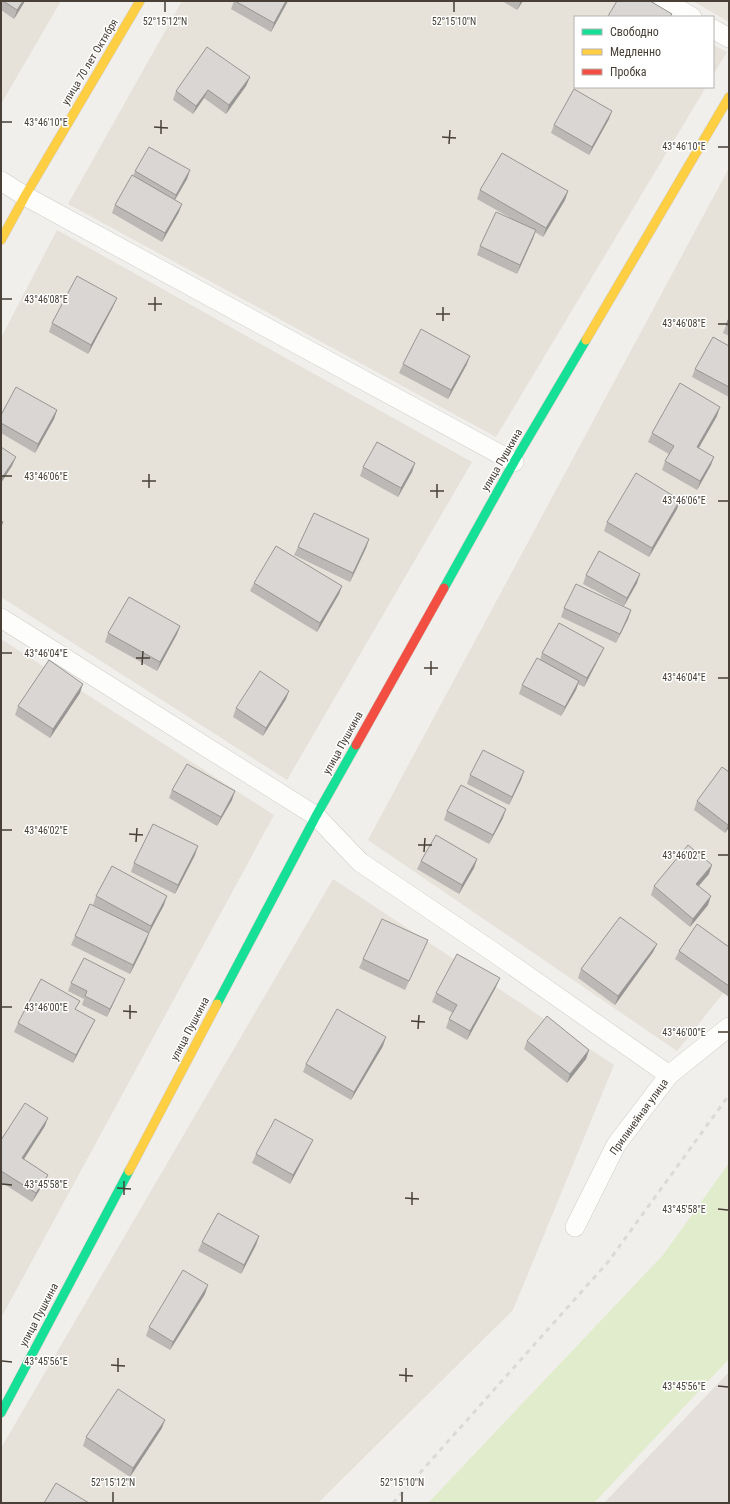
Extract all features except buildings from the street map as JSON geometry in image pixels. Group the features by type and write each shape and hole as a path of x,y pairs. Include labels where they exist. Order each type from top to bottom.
{"street":[{"name":"улица 70 лет Октября","path":"1,240 25,196 140,1"},
{"name":"улица Пушкина","path":"1,1413 316,816 514,462 729,97"}],"lane":[{"path":"664,1 690,16"},
{"path":"714,30 729,38"},
{"path":"1,181 25,196 514,462"},
{"path":"1,618 316,816 360,862 492,951 669,1075"},
{"name":"Прилинейная улица","path":"575,1227 616,1145 669,1075 729,1027"}],"shaded area":[{"path":"1,1 61,1 1,104"},
{"path":"182,1 634,1 661,16 574,16 574,88 705,88 496,437 68,204"},
{"path":"693,1 729,1 729,22"},
{"path":"714,46 727,52 714,73"},
{"path":"729,168 729,986 677,1051 368,840"},
{"path":"57,230 472,462 287,780 1,597 1,338"},
{"path":"1,639 274,815 1,1318"},
{"path":"333,879 614,1065 513,1310 318,1503 1,1503 1,1448"},
{"path":"729,1372 729,1503 604,1503"}],"green space":[{"path":"729,1163 729,1359 594,1503 428,1503 663,1255"}],"railway":[{"path":"393,1503 608,1262 729,1095"}],"traffic: fast":[{"path":"444,588 514,462 586,340"},
{"path":"217,1004 316,816 356,745"},
{"path":"1,1413 129,1171"}],"traffic: slow":[{"path":"1,240 25,196 140,1"},
{"path":"586,340 729,97"},
{"path":"129,1171 217,1004"}],"traffic: jam":[{"path":"356,745 444,588"}]}
